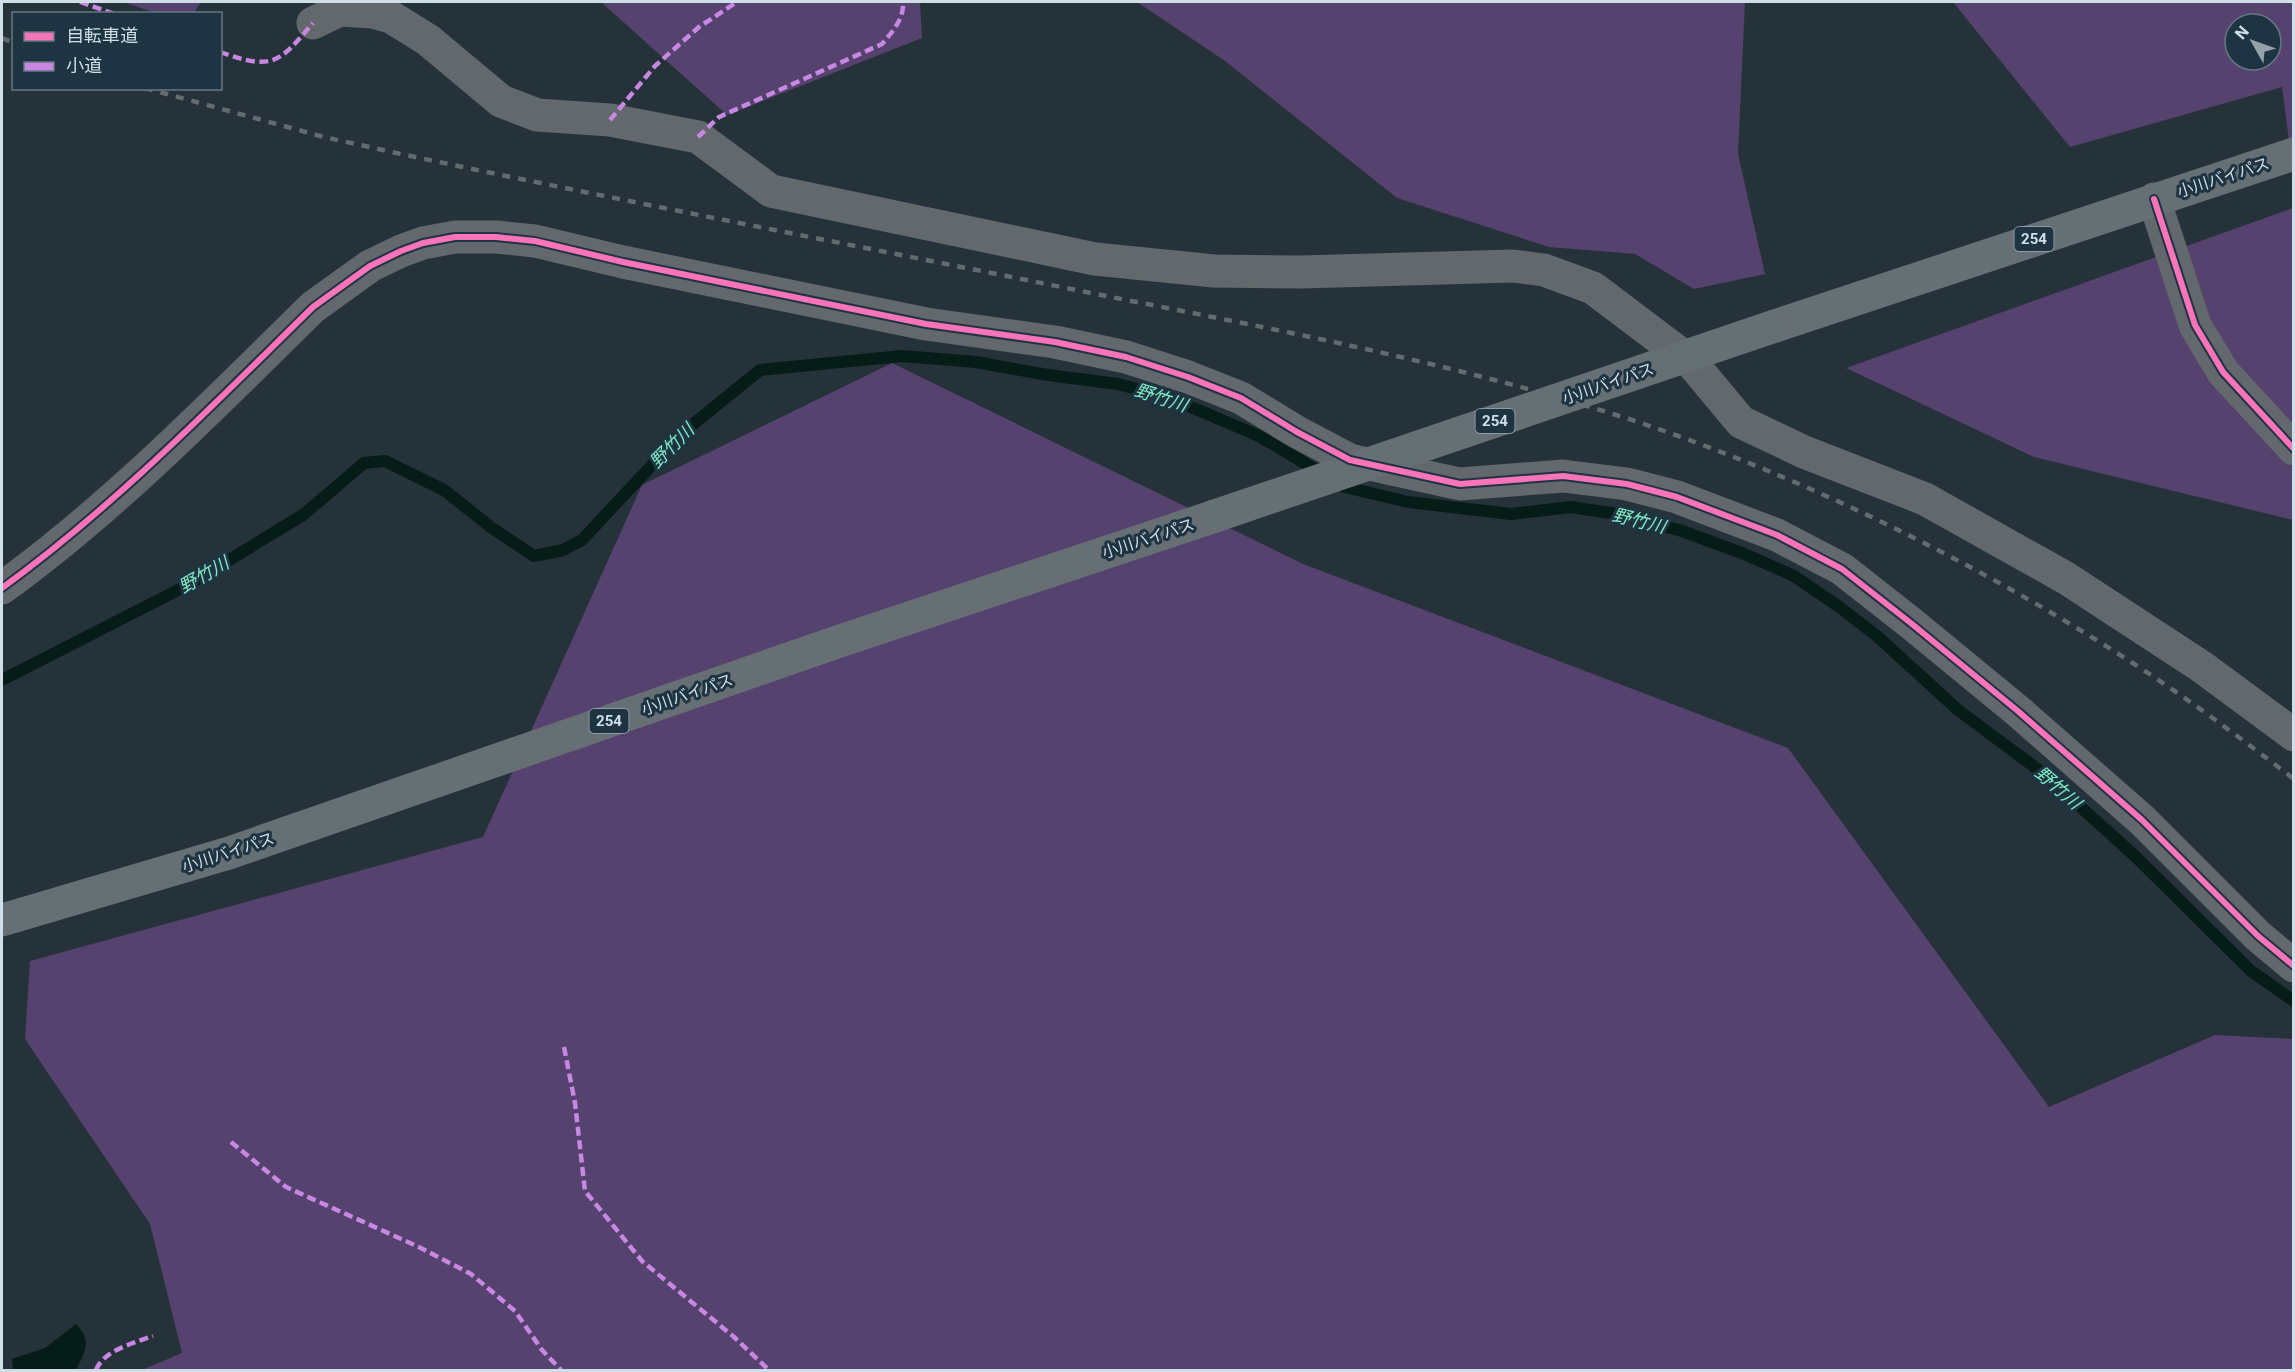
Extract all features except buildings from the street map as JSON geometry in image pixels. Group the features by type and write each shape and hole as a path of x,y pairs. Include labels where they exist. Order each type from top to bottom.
{"highway":[{"name":"小川バイパス","path":"2,920 229,853 840,641 2294,154"}],"street":[{"path":"313,23 340,10 373,12 391,17 428,40 501,101 537,115 610,120 698,137 771,191 1095,259 1214,271 1301,272 1513,266 1544,270 1593,288 1691,363 1741,422 1804,452 1924,499 2066,578 2202,667 2294,735"},
{"path":"2154,199 2195,326 2223,372 2294,449"},
{"path":"2,588 45,557 101,510 313,307 349,279 401,251 444,239 496,237 534,241 623,262 926,324 1055,342 1126,357 1188,377 1241,398 1297,432 1350,460 1460,484 1563,476 1627,484 1677,497 1777,535 1842,570 2019,712 2142,820 2258,936 2294,966"}],"shaded area":[{"path":"124,2 201,2 194,12 152,12"},
{"path":"601,2 920,2 922,38 727,115"},
{"path":"1137,2 1745,2 1738,154 1765,274 1694,289 1635,254 1549,247 1397,198 1225,61"},
{"path":"1953,2 2293,2 2293,171 2282,87 2070,147"},
{"path":"2293,208 2293,520 2034,457 1846,368"},
{"path":"892,363 1303,564 1788,748 2049,1107 2215,1035 2293,1039 2293,1370 142,1370 182,1353 150,1224 25,1039 30,961 483,837 642,485"},
{"path":"76,1324 84,1336 86,1347 76,1370 13,1370 12,1359 45,1348"}],"waterway":[{"name":"野竹川","path":"2,680 188,585 303,515 364,463 385,461 444,490 492,528 534,556 563,550 582,540 681,434 760,370 902,356 976,362 1048,375 1118,384 1170,398 1259,436 1345,487 1408,502 1511,514 1571,507 1617,514 1679,530 1742,553 1794,576 1877,636 1958,710 2044,774 2136,857 2251,971 2294,1001"}],"railway":[{"path":"2,38 12,42"},
{"path":"152,90 324,137 401,154 1369,350 1504,383 1638,422 1705,446 1839,502 1969,566 2154,677 2294,779"}],"marked path":[{"path":"80,2 108,12"},
{"path":"610,120 655,66 699,27 737,2"},
{"path":"698,137 719,117 882,44 900,19 903,2"},
{"path":"222,53 252,61 274,60 292,47 313,23"},
{"path":"564,1047 575,1103 585,1191 642,1261 734,1337 769,1370"},
{"path":"231,1142 286,1187 419,1247 471,1274 515,1311 542,1350 561,1370"},
{"path":"96,1370 100,1363 113,1352 153,1336"}],"cycle path":[{"path":"2154,199 2195,325 2223,372 2294,449"},
{"path":"2,588 124,489 313,307 370,266 423,243 455,237 496,237 535,241 623,262 926,324 1055,342 1126,357 1188,377 1241,398 1297,432 1350,460 1460,484 1563,476 1627,484 1677,497 1777,535 1842,569 2019,712 2142,820 2258,936 2294,966"}]}
